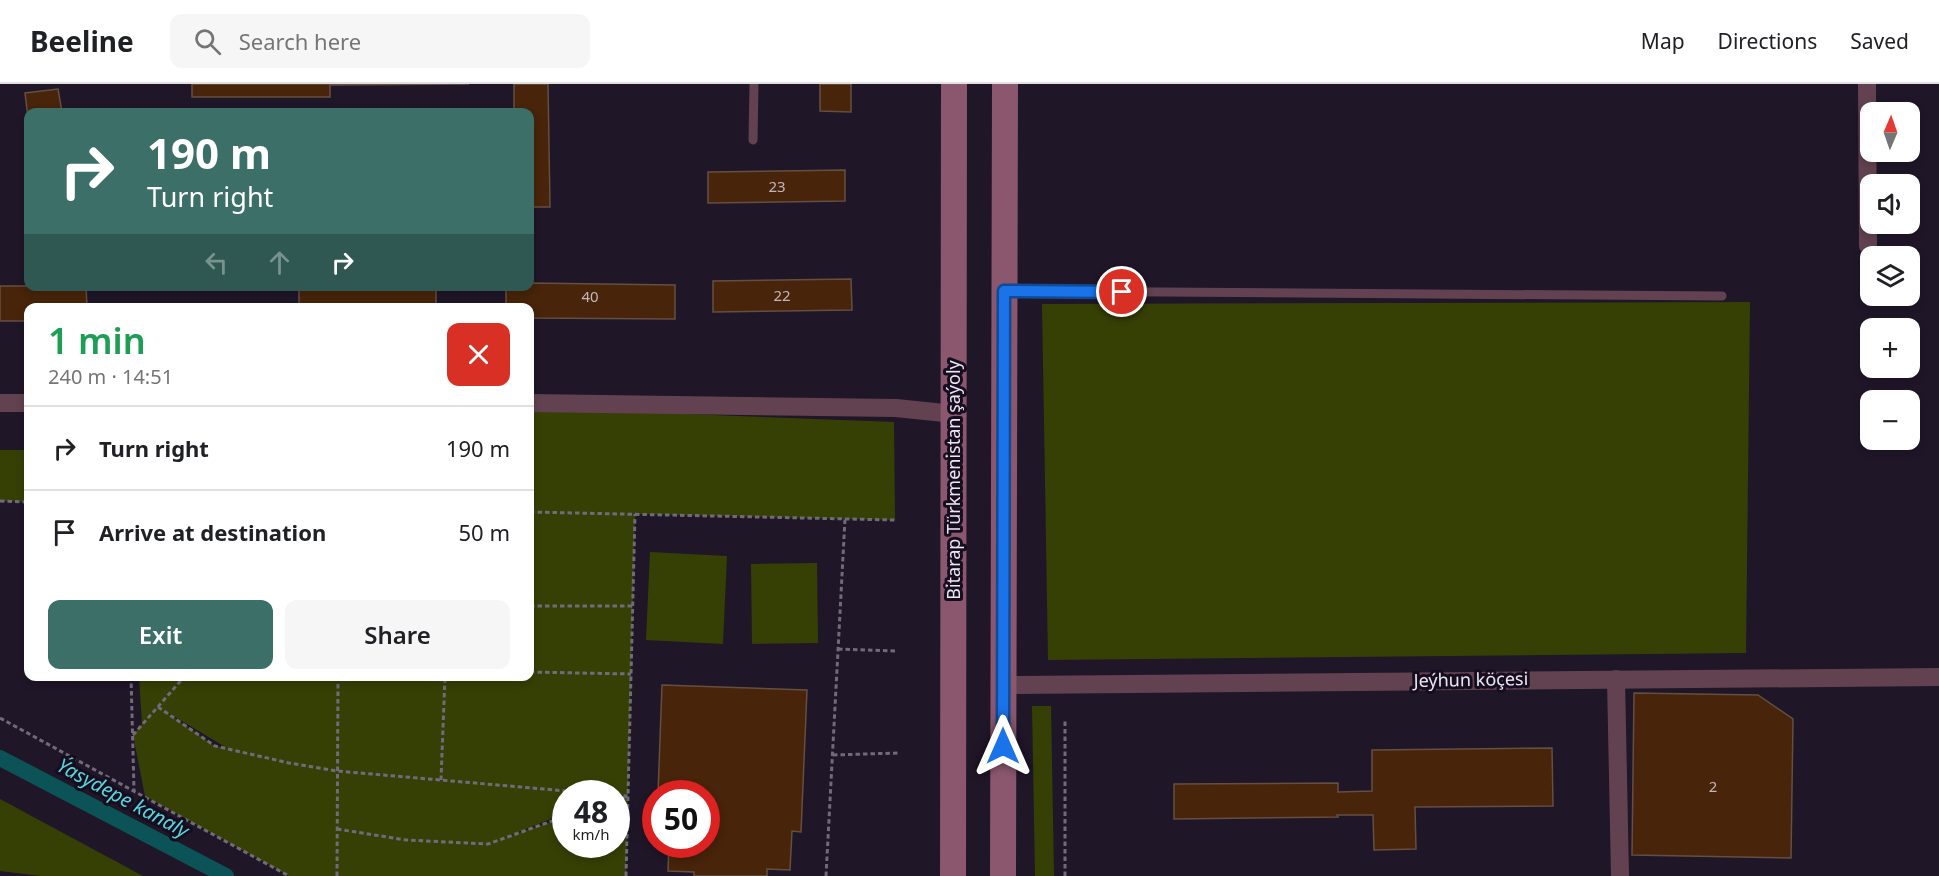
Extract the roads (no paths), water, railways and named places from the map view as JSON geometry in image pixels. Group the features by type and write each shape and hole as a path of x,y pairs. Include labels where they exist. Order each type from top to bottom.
{"main road":[{"name":"Bitarap Türkmenistan şaýoly","path":"953,876 954,84"},
{"path":"1003,876 1005,84"}],"street":[{"path":"1867,84 1868,246"},
{"path":"0,403 24,403"},
{"path":"534,403 896,408 954,414"},
{"name":"Jeýhun köçesi","path":"1003,685 1939,677"},
{"path":"1616,679 1620,876"}],"lane":[{"path":"753,140 754,84"},
{"path":"1004,291 1722,297"}],"waterway":[{"name":"Ýasydepe kanaly","path":"0,758 226,876"}]}
